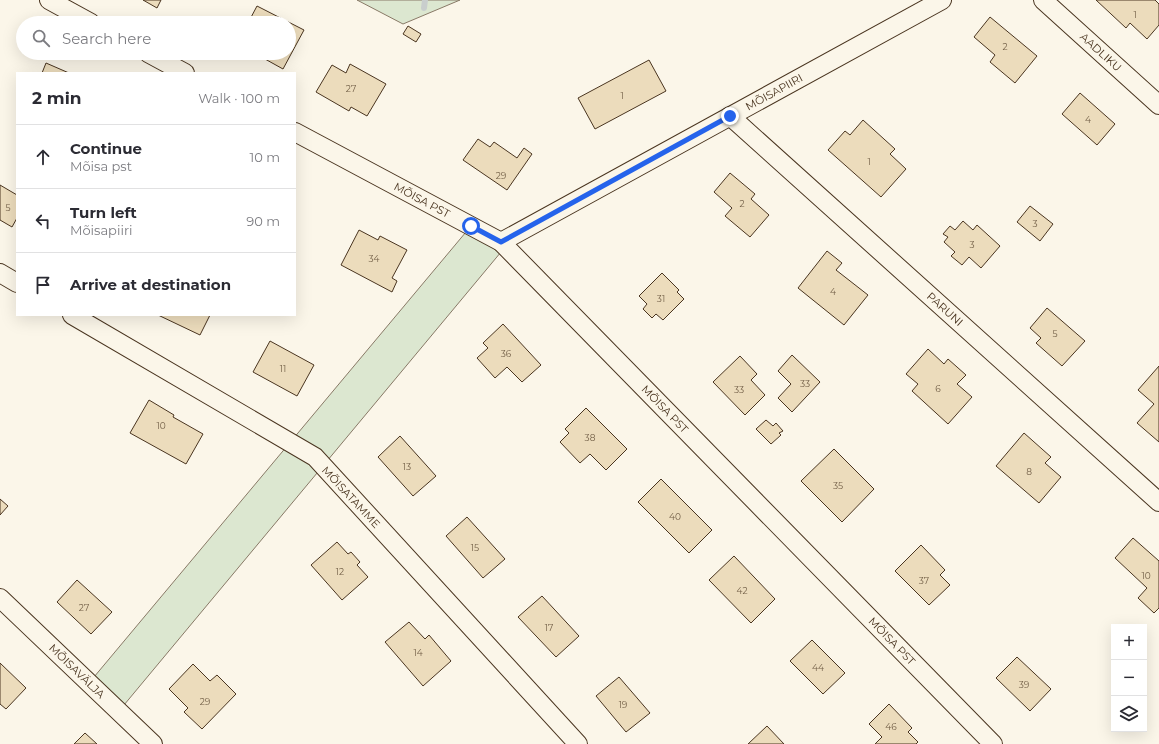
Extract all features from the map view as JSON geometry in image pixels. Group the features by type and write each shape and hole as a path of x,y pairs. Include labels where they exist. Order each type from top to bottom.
{"street":[{"path":"48,0 79,16"},
{"name":"MÕISAPIIRI","path":"501,242 942,0"},
{"name":"AADLIKU","path":"1043,0 1159,105"},
{"path":"161,60 183,72"},
{"name":"PARUNI","path":"730,116 1159,502"},
{"name":"MÕISA PST","path":"296,133 501,242 993,744"},
{"path":"0,273 16,282"},
{"name":"MÕISATAMME","path":"74,316 315,457 578,744"},
{"name":"MÕISAVÄLJA","path":"0,598 153,744"}],"green space":[{"path":"357,0 460,0 403,24"},
{"path":"471,226 506,246 119,711 89,683"}],"building":[{"path":"143,0 161,0 157,8"},
{"path":"1096,0 1155,0 1159,4 1159,25 1147,39 1130,23 1126,28"},
{"path":"257,6 277,16 252,16"},
{"path":"990,17 1037,56 1015,83 990,62 995,55 974,37"},
{"path":"296,26 304,30 296,45"},
{"path":"408,26 421,34 416,42 403,34"},
{"path":"267,60 288,60 283,69"},
{"path":"649,60 666,91 595,129 578,98"},
{"path":"46,63 67,72 42,72"},
{"path":"350,64 386,84 367,116 351,107 349,111 316,92 332,65 346,73"},
{"path":"1080,93 1115,124 1097,145 1062,114"},
{"path":"863,120 895,149 890,154 906,169 881,197 828,150 845,131 850,135"},
{"path":"478,139 490,147 494,142 517,158 524,148 532,154 507,190 463,160"},
{"path":"730,173 755,194 751,199 769,215 750,237 725,216 732,208 714,192"},
{"path":"0,185 16,194 16,220 12,227 0,220"},
{"path":"1030,206 1053,224 1040,241 1017,222"},
{"path":"963,221 973,230 977,225 1000,246 981,268 969,257 962,265 951,256 955,252 944,242 948,237 943,234 950,226 955,230"},
{"path":"359,230 378,240 380,236 407,250 392,278 397,281 392,292 341,265"},
{"path":"827,251 842,263 836,270 868,295 844,325 798,288"},
{"path":"662,273 679,290 677,292 684,299 663,320 656,314 652,318 643,309 647,304 639,296"},
{"path":"1047,308 1085,341 1062,366 1036,343 1041,338 1030,328"},
{"path":"160,316 210,316 200,335"},
{"path":"503,324 541,365 522,382 507,367 495,378 477,358 488,348 483,343"},
{"path":"270,341 314,365 297,396 253,372"},
{"path":"928,349 944,364 948,359 966,375 957,384 972,397 948,424 912,391 918,384 906,374"},
{"path":"792,355 820,382 792,412 778,398 791,384 778,371"},
{"path":"740,356 757,374 751,380 765,395 745,415 713,382"},
{"path":"1159,366 1159,442 1137,423 1154,404 1138,390"},
{"path":"149,400 174,415 173,417 203,434 186,464 130,433"},
{"path":"586,408 627,449 606,470 590,454 580,463 560,442 569,433 565,429"},
{"path":"766,420 773,426 776,423 783,431 779,433 781,435 771,444 756,429"},
{"path":"1024,433 1051,457 1045,463 1061,477 1039,503 996,466"},
{"path":"400,436 436,476 413,496 378,457"},
{"path":"834,449 874,489 842,522 801,481"},
{"path":"661,479 712,530 689,553 638,502"},
{"path":"0,499 8,506 0,515"},
{"path":"467,517 505,559 483,578 446,536"},
{"path":"1133,538 1159,561 1159,608 1154,613 1138,598 1147,588 1115,558"},
{"path":"337,542 348,554 351,552 360,562 357,565 368,577 342,600 311,565"},
{"path":"921,545 945,570 940,575 950,585 929,605 895,571"},
{"path":"734,556 775,599 751,623 709,580"},
{"path":"77,580 112,612 91,634 57,602"},
{"path":"542,596 579,636 556,657 518,617"},
{"path":"409,622 425,639 429,635 451,661 423,686 385,642"},
{"path":"812,640 845,673 823,694 790,661"},
{"path":"1017,657 1051,689 1030,711 996,678"},
{"path":"0,663 26,688 6,709 0,704"},
{"path":"193,664 210,681 217,675 236,694 202,729 184,712 188,708 169,689"},
{"path":"619,677 650,713 626,732 596,696"},
{"path":"889,704 912,728 908,732 918,742 916,744 875,744 882,737 869,724"},
{"path":"767,726 784,744 748,744"},
{"path":"85,733 97,744 74,744"}],"waterway":[{"path":"424,8 425,0"}],"route":[{"path":"471,226 501,242 730,116"}]}
